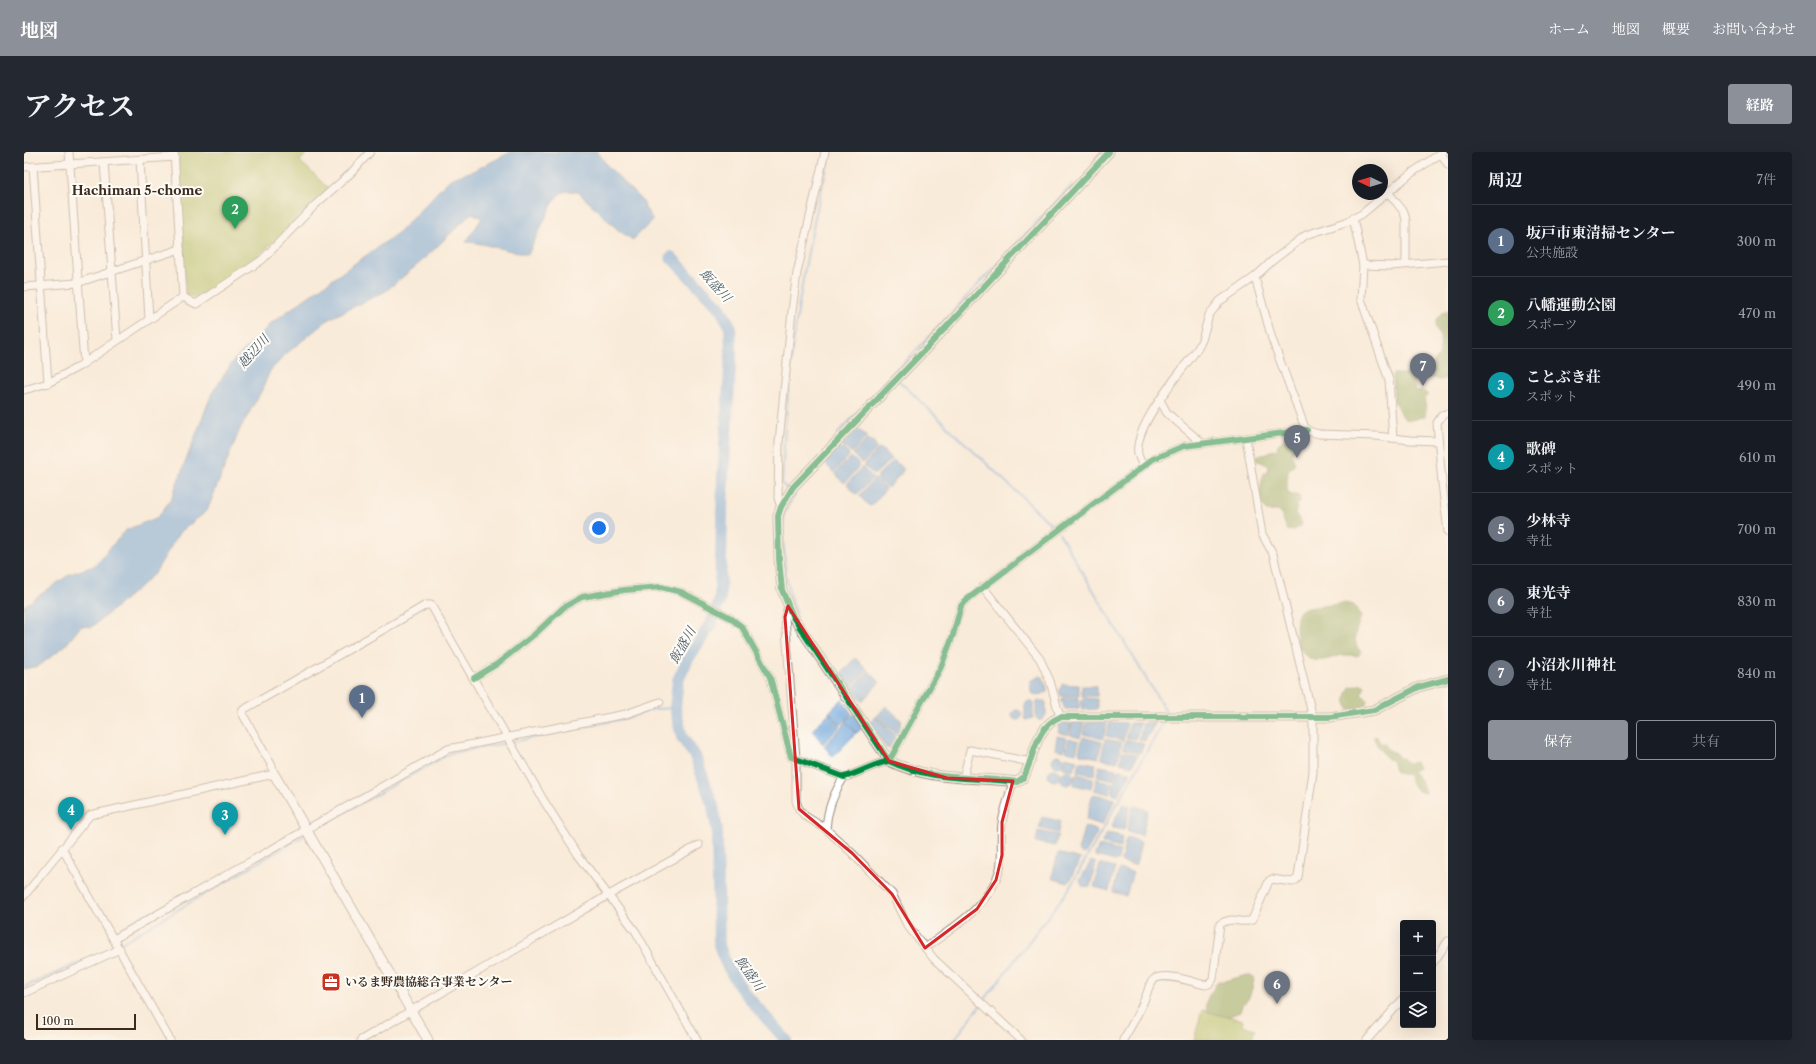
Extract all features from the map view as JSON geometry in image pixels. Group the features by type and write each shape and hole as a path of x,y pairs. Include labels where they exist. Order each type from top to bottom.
{"street":[{"path":"69,152 77,283 84,363"},
{"path":"183,297 196,304 262,260 315,205 351,173 370,152"},
{"path":"781,506 778,498 779,442 792,311 804,242 826,152"},
{"path":"1109,152 926,349 793,487 781,506 777,524 782,590 793,617 889,761 936,776 963,779 1017,782 1024,777 1043,729 1050,722 1060,717 1313,718 1347,715 1374,710 1419,687 1448,679"},
{"path":"1406,264 1406,220 1404,212 1388,192 1410,174 1442,153 1448,165"},
{"path":"24,167 140,160 174,154 183,297"},
{"path":"140,160 149,319"},
{"path":"104,162 117,340"},
{"path":"33,166 48,383"},
{"path":"1143,466 1138,453 1138,447 1147,420 1198,348 1202,340 1206,323 1214,308 1228,295 1255,277 1272,261 1306,235 1346,222 1362,214 1379,200"},
{"path":"1353,218 1363,265 1361,299 1389,380 1393,438"},
{"path":"24,287 77,283 180,249"},
{"path":"1363,265 1380,266 1448,261"},
{"path":"1255,277 1272,339 1307,430"},
{"path":"24,390 48,383 84,363 183,297"},
{"path":"1160,400 1167,413 1203,444"},
{"path":"1448,413 1442,415 1437,423 1448,532"},
{"path":"889,761 941,667 961,606 1153,459 1176,449 1307,430 1319,434 1376,436 1438,441"},
{"path":"1123,1040 1140,1011 1150,984 1153,980 1157,978 1169,977 1205,985 1209,984 1213,979 1220,924 1228,920 1248,922 1252,920 1270,880 1292,882 1296,880 1313,772 1313,718 1273,554 1262,534 1246,438"},
{"path":"984,587 1040,659 1050,681 1060,717"},
{"path":"474,678 505,658 564,607 582,597 624,590 661,588 681,592 701,601 729,617 742,627 770,677 791,757 844,777"},
{"path":"428,1040 274,774 272,766 242,712 243,710 426,605 431,605 508,738 579,856 607,896 636,932 697,1040"},
{"path":"788,606 785,617 796,759 796,801 799,809 805,816 826,829 892,894 907,924 934,959 1022,1040"},
{"path":"114,939 448,749 626,714 660,702"},
{"path":"963,779 970,750 1031,762"},
{"path":"826,829 826,815 844,777 878,763 889,761"},
{"path":"24,896 90,815 274,774"},
{"path":"925,948 976,908 988,894 996,880 1002,855 1002,822 1013,781"},
{"path":"361,1040 607,896 700,845"},
{"path":"62,848 170,1040"},
{"path":"1436,959 1448,941"},
{"path":"24,993 120,949"},
{"path":"1367,1040 1400,1002"}],"highlighted area":[{"path":"788,606 889,761 947,778 1013,781 1002,822 1002,855 996,880 977,909 925,948 892,894 852,853 799,809 785,617"}],"green space":[{"path":"178,152 308,152 300,161 329,189 251,262 230,279 198,299 186,294"},
{"path":"1448,310 1448,378 1440,380 1429,377 1414,383 1416,392 1423,391 1428,395 1424,398 1426,409 1425,417 1411,420 1403,418 1394,402 1393,374 1408,374 1412,370 1412,367 1422,365 1431,367 1439,357 1440,350 1440,337 1436,328 1436,322 1443,313"},
{"path":"1285,439 1290,441 1294,449 1291,454 1295,463 1288,471 1288,493 1292,495 1299,495 1300,502 1294,506 1297,507 1295,514 1302,523 1300,527 1292,531 1287,530 1282,515 1278,511 1266,511 1260,500 1262,475 1267,472 1270,466 1256,460 1257,456 1277,450 1278,444"},
{"path":"1346,603 1354,605 1361,617 1356,631 1355,640 1361,652 1358,656 1346,655 1325,660 1313,660 1299,648 1298,645 1296,622 1299,613 1303,609"},
{"path":"1362,684 1365,686 1361,695 1368,699 1367,702 1362,708 1351,711 1346,702 1347,693 1350,687"},
{"path":"1374,736 1377,737 1380,743 1385,744 1385,747 1391,752 1395,752 1399,758 1403,758 1408,764 1415,762 1418,768 1412,771 1421,781 1425,793 1416,789 1408,774 1401,774 1395,771 1392,760 1387,759 1377,745"},
{"path":"1250,975 1254,977 1253,987 1247,1002 1243,1003 1240,1012 1227,1017 1208,1012 1206,1002 1218,981 1225,981"},
{"path":"1202,1010 1243,1020 1242,1025 1255,1029 1251,1040 1194,1040"}],"water":[{"name":"越辺川","path":"511,152 598,152 606,164 645,204 644,206 653,220 633,240 618,230 578,192 564,192 560,194 552,204 528,255 477,243 466,242 482,218 472,213 422,261 386,291 329,319 286,354 270,371 261,392 240,429 207,511 179,533 155,573 133,593 92,627 81,626 65,646 39,666 24,669 24,606 70,574 94,566 126,530 158,517 171,499 212,393 234,360 271,323 399,232 450,179 475,170"},
{"path":"858,429 867,436 853,452 850,452 843,446 843,444"},
{"path":"867,439 874,442 876,449 864,462 861,463 853,454"},
{"path":"840,447 848,453 849,456 833,472 825,463"},
{"path":"878,449 882,449 891,459 874,475 865,467 865,464"},
{"path":"851,457 860,465 846,482 843,482 835,473"},
{"path":"893,460 903,468 903,471 889,487 886,487 878,479 878,475"},
{"path":"862,467 873,478 856,494 847,484"},
{"path":"874,479 876,479 886,489 872,505 869,506 859,496"},
{"path":"855,658 868,670 847,691 838,677"},
{"path":"869,671 880,682 865,698 853,687"},
{"path":"1040,676 1043,677 1048,691 1037,695 1033,694 1031,693 1030,681"},
{"path":"1063,684 1079,685 1079,696 1061,696 1059,690"},
{"path":"1082,686 1097,686 1097,696 1082,696"},
{"path":"853,687 865,698 862,702 858,698 855,702 848,692"},
{"path":"1063,698 1079,698 1079,709 1065,709 1061,700"},
{"path":"1083,698 1097,699 1097,709 1082,710 1081,700"},
{"path":"842,699 852,714 841,725 829,712"},
{"path":"1032,701 1033,703 1033,718 1026,720 1025,702"},
{"path":"1038,701 1045,701 1046,703 1046,715 1042,720 1038,720 1036,718 1036,703"},
{"path":"886,706 902,721 897,734 876,717"},
{"path":"1015,710 1019,710 1022,715 1019,720 1015,720 1012,717 1012,713"},
{"path":"829,713 840,726 823,744 812,730"},
{"path":"854,714 862,728 857,733 846,721"},
{"path":"875,717 896,736 889,748 886,748 870,723"},
{"path":"846,722 856,733 833,757 824,746"},
{"path":"1065,722 1071,724 1068,735 1058,732 1060,724"},
{"path":"1105,722 1107,724 1103,739 1083,734 1086,723"},
{"path":"1110,722 1127,723 1123,741 1106,736"},
{"path":"1072,723 1084,723 1080,738 1070,735"},
{"path":"1130,723 1140,723 1136,739 1126,737"},
{"path":"1143,723 1155,724 1145,741 1139,739"},
{"path":"1057,736 1067,738 1064,751 1055,749"},
{"path":"1083,737 1102,742 1098,758 1080,754 1079,751"},
{"path":"1069,738 1079,741 1076,753 1066,751"},
{"path":"1105,739 1122,743 1117,762 1101,759"},
{"path":"1126,739 1144,744 1140,753 1123,749"},
{"path":"1122,751 1138,755 1132,766 1120,763"},
{"path":"1056,755 1060,755 1064,761 1060,767 1056,767 1052,763 1052,759"},
{"path":"1066,757 1077,760 1074,771 1063,768"},
{"path":"1079,761 1096,764 1094,775 1078,772"},
{"path":"1099,766 1116,769 1113,780 1097,776"},
{"path":"1052,769 1056,769 1060,775 1056,781 1052,781 1048,777 1048,773"},
{"path":"1064,771 1070,771 1074,775 1074,781 1070,785 1064,785 1060,781 1060,775"},
{"path":"1117,771 1129,772 1130,774 1118,795 1115,796 1112,793"},
{"path":"1076,774 1093,778 1091,789 1074,785"},
{"path":"1096,779 1113,783 1109,794 1094,790"},
{"path":"1094,794 1114,799 1115,801 1102,825 1086,820 1092,796"},
{"path":"1123,804 1130,807 1124,830 1113,828 1112,825"},
{"path":"1133,806 1148,810 1142,835 1128,832 1127,829"},
{"path":"1042,817 1060,821 1058,833 1039,828"},
{"path":"1086,827 1096,830 1097,833 1085,854 1083,854 1078,851 1084,828"},
{"path":"1038,831 1058,835 1055,846 1036,842"},
{"path":"1107,833 1122,836 1121,848 1103,844 1102,841"},
{"path":"1128,837 1141,842 1136,864 1134,865 1121,862 1126,839"},
{"path":"1099,846 1120,851 1118,861 1095,856"},
{"path":"1058,853 1081,859 1068,883 1053,879 1052,877"},
{"path":"1091,861 1096,863 1090,887 1082,886 1080,880"},
{"path":"1100,864 1115,868 1109,891 1094,887"},
{"path":"1119,869 1133,872 1126,896 1113,892"}],"waterway":[{"path":"788,490 782,484 784,442 787,400 797,316 812,234 831,152"},
{"path":"838,433 1072,185"},
{"name":"飯盛川","path":"671,257 720,308 730,326 731,354 723,477 720,599 712,622 688,659 678,680 675,708 682,737 695,756 713,806 717,830 719,945 731,972 747,996 786,1040"},
{"path":"899,381 1056,529"},
{"path":"783,524 784,513 795,495 793,494"},
{"path":"1059,533 1165,710 1166,715"},
{"path":"783,538 788,586 797,613"},
{"path":"512,742 627,718 654,709 675,708"},
{"path":"954,1040 1069,889 1165,719"},
{"path":"311,831 451,753 507,743"},
{"path":"111,949 305,835"},
{"path":"24,987 107,951"}],"cycle path":[{"path":"1109,152 937,337 793,487 781,507 778,516 779,559 782,590 793,617 889,761 905,768 952,777 1017,782 1024,777 1041,734 1052,721 1060,717 1330,717 1374,710 1419,687 1448,679"},
{"path":"474,678 497,664 535,634 564,607 582,597 624,590 661,587 681,592 729,617 742,627 770,677 791,757 844,777 889,761 941,667 953,635 961,606 965,601 1153,459 1184,446 1307,430"}],"place":[{"name":"八幡運動公園","path":"235,229"},
{"name":"小沼氷川神社","path":"1423,386"},
{"name":"少林寺","path":"1297,458"},
{"name":"坂戸市東清掃センター","path":"362,718"},
{"name":"歌碑","path":"71,830"},
{"name":"ことぶき荘","path":"225,835"},
{"name":"いるま野農協総合事業センター","path":"331,982"},
{"name":"東光寺","path":"1277,1004"}],"district":[{"name":"Hachiman 5-chome","path":"137,190"}]}
